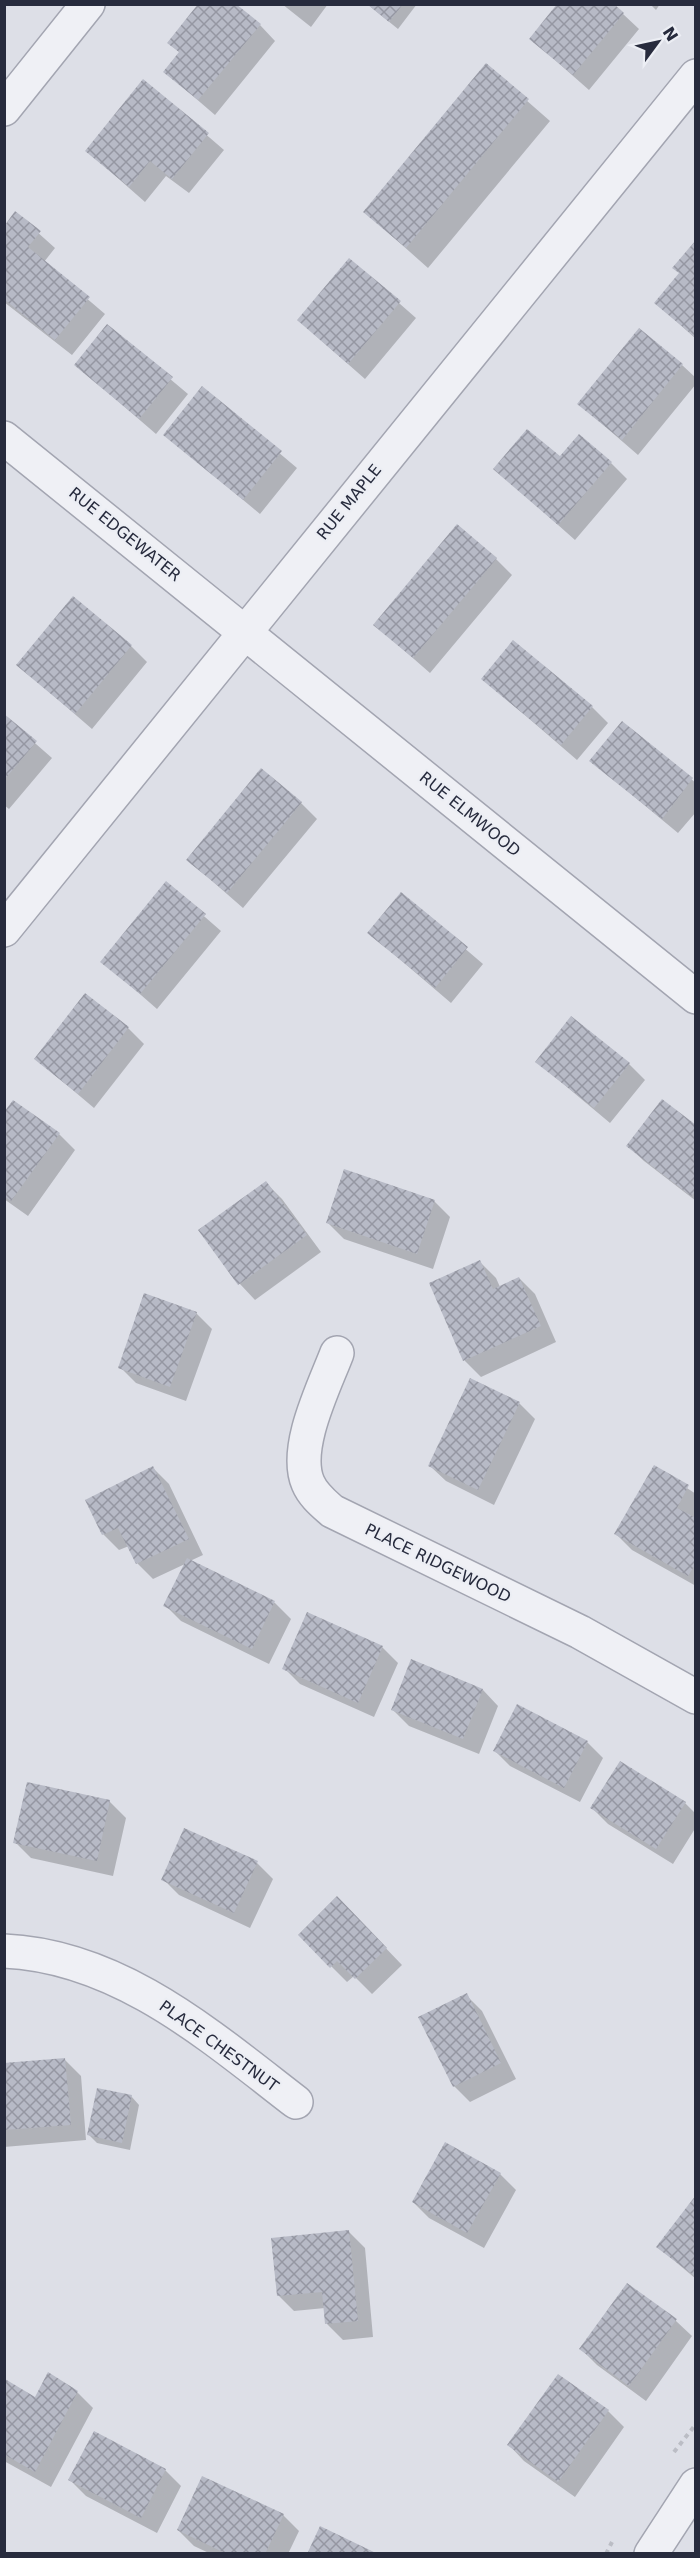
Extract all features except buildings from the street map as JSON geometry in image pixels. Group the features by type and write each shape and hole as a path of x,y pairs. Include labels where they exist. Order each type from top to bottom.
{"street":[{"path":"4,109 88,4"},
{"name":"RUE MAPLE","path":"4,930 696,76"},
{"name":"RUE EDGEWATER","path":"4,438 245,631"},
{"name":"RUE ELMWOOD","path":"245,631 696,997"},
{"name":"PLACE RIDGEWOOD","path":"337,1353 308,1431 304,1461 307,1482 316,1497 332,1511 580,1632 696,1697"},
{"name":"PLACE CHESTNUT","path":"4,1951 65,1959 107,1974 196,2026 296,2102"},
{"path":"651,2553 696,2485"}]}
